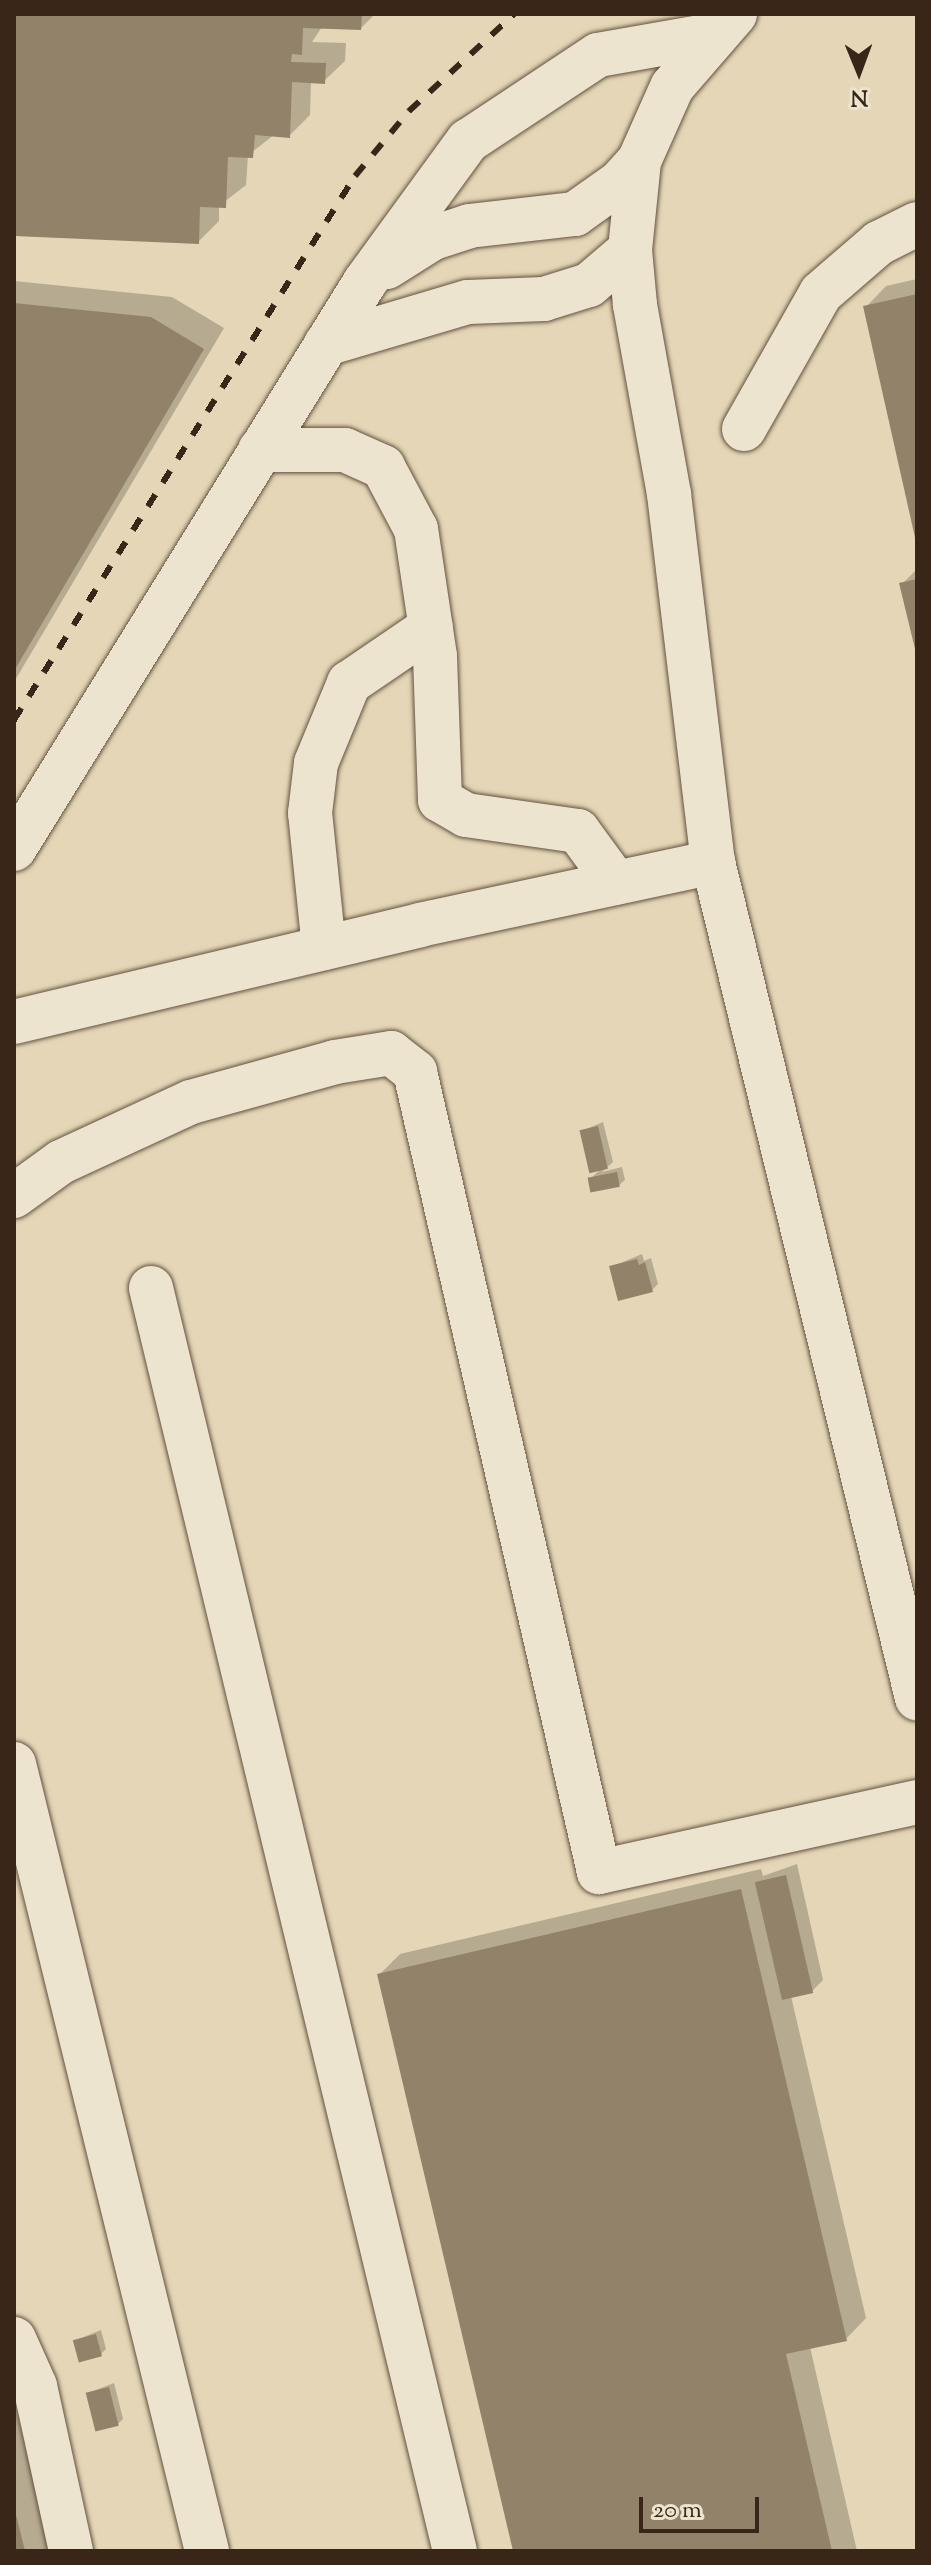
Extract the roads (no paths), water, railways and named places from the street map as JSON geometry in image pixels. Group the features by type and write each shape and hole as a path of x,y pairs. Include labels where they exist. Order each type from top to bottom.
{"lane":[{"path":"365,282 433,238 469,226 575,214 620,182 639,161 672,87 724,25"},
{"path":"14,849 365,282 468,141 526,99 598,55 724,25"},
{"path":"639,161 630,250 669,494 713,862 917,1698"},
{"path":"744,429 821,293 879,243 917,224"},
{"path":"326,344 468,302 544,299 589,285 630,250"},
{"path":"260,450 345,450 383,467 416,529 431,627 440,800 466,815 578,831 616,883"},
{"path":"324,948 310,813 316,763 349,683 431,627"},
{"path":"14,1022 324,948 713,862"},
{"path":"14,1196 61,1162 191,1102 335,1062 391,1053 415,1072 599,1872 917,1802"},
{"path":"151,1288 455,2551"},
{"path":"14,1764 207,2551"},
{"path":"14,2339 35,2386 71,2551"}],"railway":[{"path":"14,720 355,176 409,111 514,14"}]}
